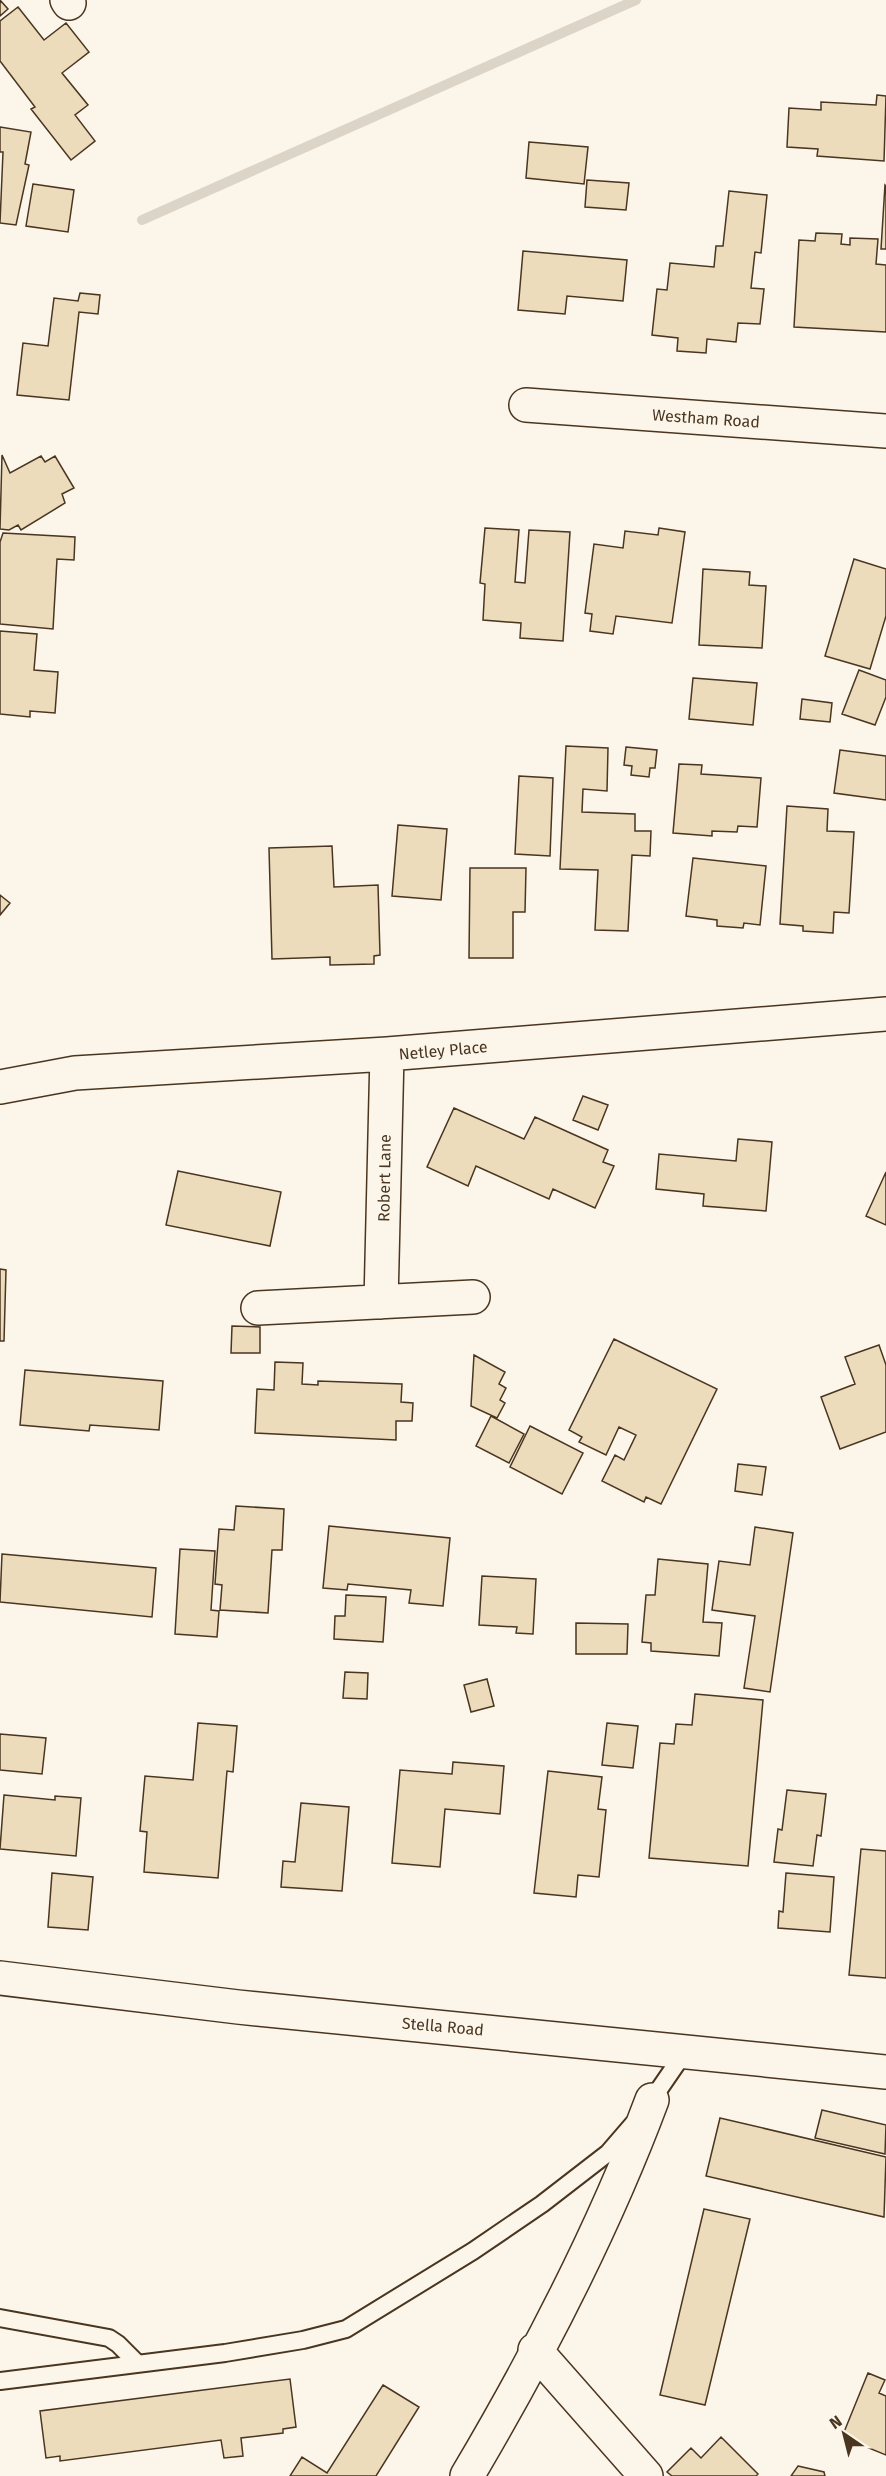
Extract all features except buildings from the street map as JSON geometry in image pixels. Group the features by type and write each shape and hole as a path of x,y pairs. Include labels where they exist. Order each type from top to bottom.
{"street":[{"name":"Westham Road","path":"525,405 886,431"},
{"name":"Netley Place","path":"0,1087 75,1073 387,1054 886,1014"},
{"name":"Robert Lane","path":"381,1302 387,1054"},
{"path":"258,1308 473,1297"},
{"name":"Stella Road","path":"0,1978 249,2008 886,2072"},
{"path":"466,2476 585,2261 624,2176 652,2100"},
{"path":"536,2350 646,2476"}],"lane":[{"path":"0,2381 303,2340 346,2329 473,2251 579,2177 608,2153 652,2100 684,2053"},
{"path":"0,2318 109,2338 138,2364"}],"waterway":[{"path":"142,220 636,0"}]}
